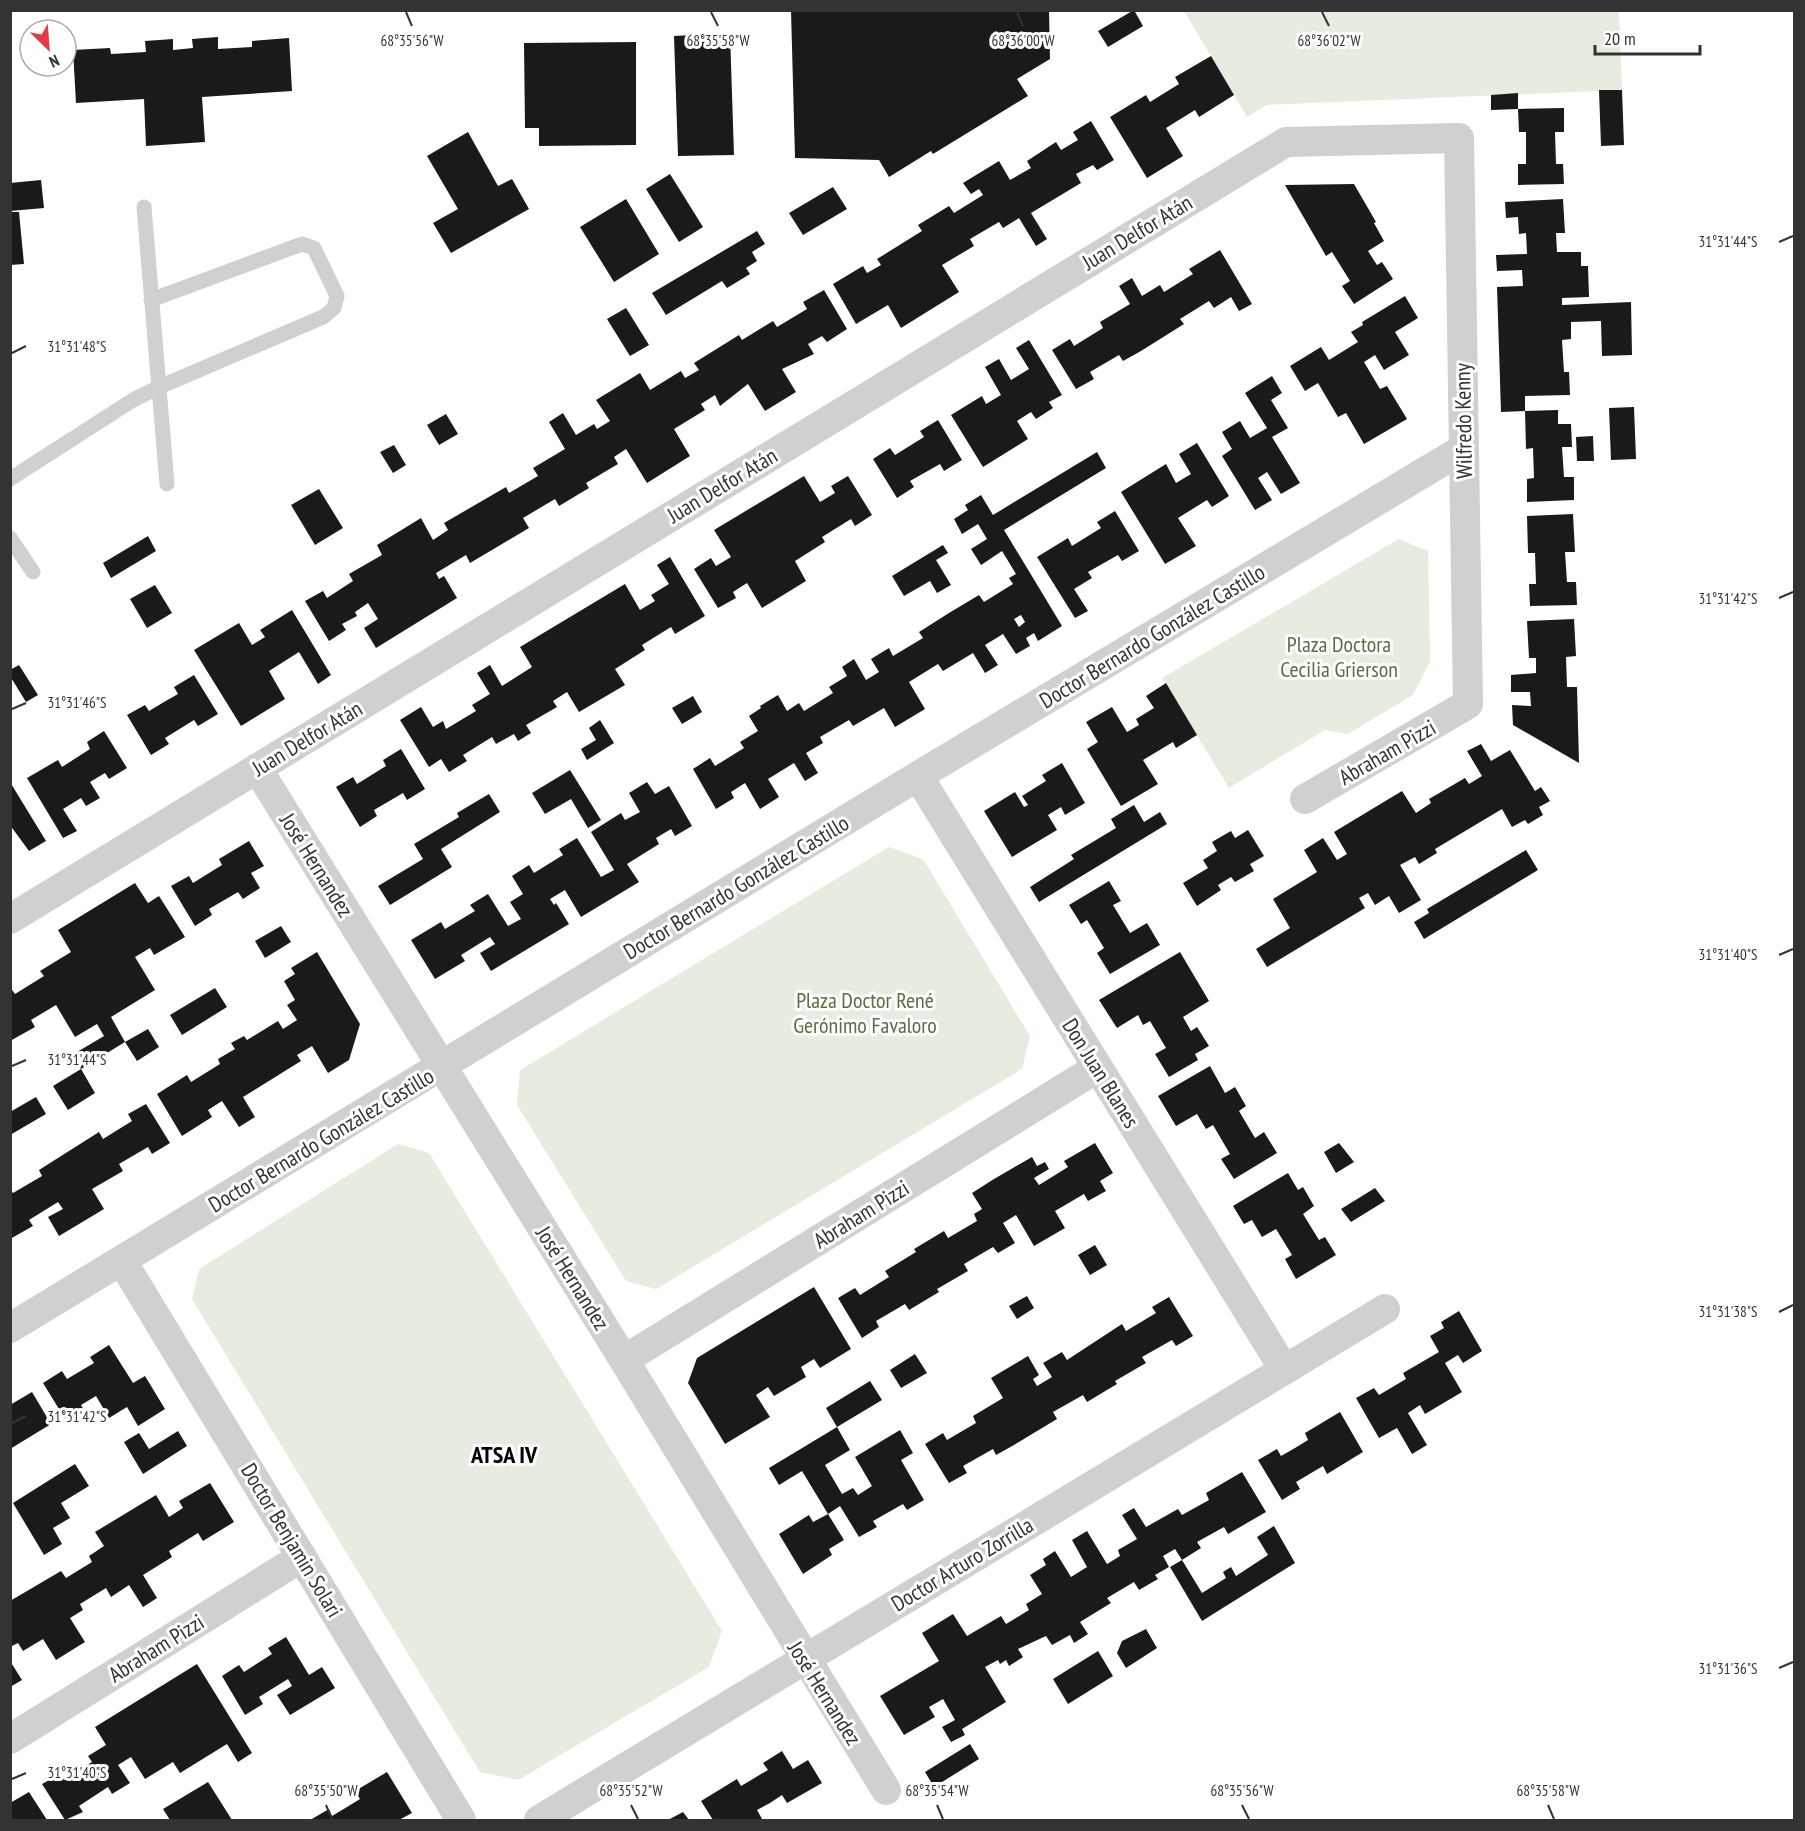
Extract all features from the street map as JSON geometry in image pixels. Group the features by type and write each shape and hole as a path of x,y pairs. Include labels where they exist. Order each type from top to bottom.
{"street":[{"name":"Wilfredo Kenny","path":"1459,138 1468,704"},
{"name":"Juan Delfor Atán","path":"10,919 1286,142 1459,138"},
{"name":"Doctor Bernardo González Castillo","path":"10,1328 918,776 1463,449"},
{"name":"Abraham Pizzi","path":"1305,799 1468,704"},
{"name":"José Hernandez","path":"257,768 624,1359 804,1660 886,1790"},
{"name":"Don Juan Blanes","path":"918,776 1284,1369"},
{"name":"Abraham Pizzi","path":"624,1359 1097,1068"},
{"name":"Doctor Benjamin Solari","path":"122,1261 461,1821"},
{"name":"Doctor Arturo Zorrilla","path":"539,1821 1384,1309"},
{"name":"Abraham Pizzi","path":"10,1739 302,1557"}],"lane":[{"path":"144,207 157,388 167,484"},
{"path":"10,479 133,400 323,317 334,308 336,296 314,248 302,244 151,300"},
{"path":"11,540 33,572"}],"green space":[{"path":"1184,11 1619,11 1622,90 1267,105 1247,117"},
{"name":"Plaza Doctora Cecilia Grierson","path":"1399,539 1428,551 1430,661 1413,695 1348,734 1325,730 1229,788 1162,678"},
{"name":"Plaza Doctor René Gerónimo Favaloro","path":"889,847 923,859 1030,1036 1022,1069 656,1289 626,1281 517,1105 520,1070"},
{"path":"398,1144 429,1153 722,1631 709,1667 518,1780 480,1772 192,1299 199,1269"}],"building":[{"path":"791,10 1049,10 1050,59 1017,79 1028,96 933,154 931,151 889,177 879,160 795,158"},
{"path":"1134,10 1143,26 1108,47 1098,31"},
{"path":"730,33 734,155 678,156 674,36"},
{"path":"218,37 218,49 252,47 252,41 289,38 292,91 202,97 205,142 146,146 144,99 76,103 75,78 78,78 78,50 110,48 111,54 146,52 145,41 173,39 173,50 193,48 192,39"},
{"path":"636,42 636,145 539,146 539,128 525,128 524,43"},
{"path":"1211,56 1234,95 1199,117 1195,110 1166,128 1183,156 1147,178 1110,117 1146,95 1150,102 1179,84 1175,77"},
{"path":"1599,90 1622,90 1624,145 1601,146"},
{"path":"1518,93 1518,109 1491,110 1491,95"},
{"path":"1564,108 1564,132 1555,132 1556,164 1563,164 1564,184 1518,185 1518,164 1526,164 1526,132 1519,132 1518,109"},
{"path":"1091,121 1114,160 1097,170 1093,165 1076,174 1081,183 1031,213 1047,239 1036,246 1019,218 1003,228 999,222 970,239 974,246 942,265 959,292 901,328 888,305 856,324 833,284 863,266 867,273 881,265 877,259 922,231 918,225 949,206 954,213 983,195 979,189 971,194 963,183 999,161 1010,180 1031,168 1027,161 1056,142 1061,150 1078,140 1073,132"},
{"path":"468,132 498,186 512,179 529,209 451,253 433,223 458,209 427,156"},
{"path":"670,174 703,227 679,242 646,189"},
{"path":"41,180 44,208 10,211 10,183"},
{"path":"1354,184 1384,241 1368,251 1377,265 1382,262 1393,279 1354,304 1342,286 1350,281 1332,252 1326,256 1285,185"},
{"path":"833,187 847,209 803,235 789,213"},
{"path":"626,199 659,254 614,282 580,227"},
{"path":"1563,199 1565,233 1556,233 1557,252 1581,252 1581,266 1588,266 1589,297 1562,298 1562,305 1631,302 1632,355 1602,356 1601,321 1571,322 1571,339 1562,340 1564,372 1569,372 1570,395 1525,396 1525,411 1501,412 1497,287 1523,286 1522,270 1497,271 1496,255 1527,254 1526,233 1519,234 1518,217 1506,218 1505,202"},
{"path":"10,212 19,212 24,264 10,265"},
{"path":"757,231 765,244 752,252 757,261 746,268 750,274 727,288 722,281 666,315 652,293"},
{"path":"1220,250 1252,304 1239,311 1231,297 1214,308 1209,301 1180,319 1184,324 1141,351 1123,361 1119,355 1090,372 1094,379 1076,389 1052,350 1070,339 1074,346 1103,328 1100,322 1130,304 1119,286 1132,278 1142,296 1160,285 1164,292 1193,274 1189,269"},
{"path":"824,290 847,329 827,342 822,336 808,344 814,354 782,369 796,392 765,411 748,384 720,406 715,395 701,404 705,410 674,429 690,456 647,483 626,449 614,457 618,464 586,483 589,488 559,506 555,499 523,518 529,528 470,563 466,555 436,573 439,579 444,576 457,598 376,648 364,628 378,619 368,603 355,612 357,616 342,624 346,630 329,641 305,601 323,591 327,598 353,581 349,574 382,555 377,545 421,518 433,540 448,530 444,523 506,487 509,493 538,476 533,468 565,449 549,422 563,413 576,435 594,424 597,429 610,421 596,400 640,373 650,390 681,371 685,378 699,370 694,363 739,335 742,340 773,321 777,327 807,309 803,302"},
{"path":"1405,296 1418,318 1395,332 1409,355 1384,370 1375,355 1364,362 1380,389 1387,386 1407,419 1364,444 1346,413 1338,417 1318,383 1305,391 1290,366 1321,347 1329,360 1358,342 1351,332 1363,325 1362,322"},
{"path":"626,308 649,345 630,356 607,319"},
{"path":"1029,340 1062,395 1049,402 1053,408 1036,419 1031,412 1017,421 1028,439 983,467 951,415 982,396 986,404 1001,395 985,367 999,359 1011,380 1029,369 1016,348"},
{"path":"1272,376 1282,393 1271,400 1288,428 1272,437 1300,483 1281,494 1267,472 1258,478 1272,500 1255,510 1222,456 1232,449 1222,432 1240,421 1250,438 1267,428 1245,393"},
{"path":"1634,407 1636,459 1611,460 1609,408"},
{"path":"1558,410 1558,424 1571,424 1572,447 1562,447 1564,477 1574,477 1574,500 1527,502 1527,479 1534,478 1533,448 1526,449 1525,411"},
{"path":"446,414 458,434 439,445 427,425"},
{"path":"938,420 962,460 944,471 940,464 910,481 914,487 897,498 873,459 890,448 895,455 924,437 920,431"},
{"path":"1593,436 1594,461 1577,461 1576,437"},
{"path":"1197,443 1229,496 1212,507 1207,500 1178,518 1196,546 1165,564 1121,492 1166,464 1176,483 1191,474 1179,454"},
{"path":"394,445 406,465 393,473 380,452"},
{"path":"1097,452 1106,468 1004,530 1062,626 1038,641 1034,633 1026,638 1030,646 1016,654 1003,634 985,645 998,665 985,673 973,653 943,671 938,664 909,682 925,709 895,727 884,708 853,726 849,720 820,737 823,743 806,753 818,773 805,781 794,763 768,779 779,797 760,809 745,783 731,792 734,798 716,809 693,769 710,758 715,766 744,748 740,742 758,731 749,716 761,708 760,706 778,695 787,711 799,703 804,711 833,693 829,687 847,676 842,667 854,659 866,680 879,672 871,659 889,648 893,656 923,638 919,632 979,595 984,602 1013,584 1009,578 1016,574 1002,551 981,565 971,549 987,539 978,524 962,534 954,519 968,510 965,505 981,495 993,515","holes":["1021,615 1025,622 1019,627 1014,619"]},
{"path":"804,476 820,502 835,493 831,486 848,476 872,515 855,526 851,519 822,537 825,542 795,561 806,581 762,608 747,583 733,592 736,598 718,608 694,569 711,558 716,566 731,557 714,530"},
{"path":"319,489 343,528 315,545 291,505"},
{"path":"1115,511 1139,551 1122,561 1118,555 1088,572 1092,578 1074,589 1088,611 1075,618 1037,557 1068,538 1072,546 1101,528 1097,522"},
{"path":"1573,514 1575,552 1565,552 1567,582 1576,582 1577,605 1530,606 1529,584 1536,584 1535,553 1528,553 1527,516"},
{"path":"148,536 156,551 111,578 103,563"},
{"path":"943,545 948,553 936,560 951,585 937,593 930,581 904,596 892,576"},
{"path":"670,557 705,616 675,634 671,627 642,645 645,650 615,669 625,685 579,712 567,692 553,701 557,707 526,725 531,733 518,741 514,734 496,744 492,737 463,755 467,761 449,772 441,759 429,767 400,720 421,707 433,727 443,721 446,729 476,711 472,705 490,694 477,673 490,665 502,686 532,667 520,647 625,584 640,610 655,601 651,595 669,584 657,565"},
{"path":"155,585 172,613 147,628 130,599"},
{"path":"292,610 331,675 318,684 299,652 269,671 285,699 241,726 194,650 239,623 252,645 265,637 260,630"},
{"path":"1574,619 1576,656 1566,657 1567,687 1577,687 1579,763 1513,725 1512,705 1531,706 1530,692 1511,692 1511,675 1536,673 1536,658 1529,658 1527,621"},
{"path":"19,665 38,695 26,702 10,676 10,670"},
{"path":"194,675 218,714 198,726 194,720 165,738 169,744 151,755 127,715 145,705 149,711 178,694 174,687"},
{"path":"1166,683 1197,735 1176,748 1173,742 1143,760 1158,784 1121,806 1087,749 1098,742 1086,722 1112,707 1127,732 1139,725 1136,719 1154,708 1146,696"},
{"path":"693,696 702,712 682,724 672,708"},
{"path":"600,720 614,743 587,760 581,749 596,740 589,728"},
{"path":"104,731 127,768 109,779 105,773 90,782 100,798 86,806 81,798 63,809 77,831 63,838 27,778 58,760 62,767 90,749 87,742"},
{"path":"1481,744 1491,761 1510,750 1535,791 1541,787 1550,801 1539,807 1543,815 1528,824 1525,820 1512,827 1502,809 1435,849 1437,853 1419,864 1415,857 1400,865 1421,900 1399,913 1389,896 1375,905 1368,893 1359,898 1365,908 1267,967 1256,949 1290,928 1273,899 1317,872 1304,850 1323,838 1337,860 1347,854 1334,832 1402,791 1416,813 1431,803 1429,799 1465,778 1469,784 1482,776 1467,751"},
{"path":"401,749 425,789 407,800 403,793 374,810 377,816 360,827 336,787 353,777 357,784 386,766 383,760"},
{"path":"1062,763 1085,803 1065,815 1061,807 1048,815 1057,830 1012,857 984,811 1015,792 1024,807 1028,805 1022,796 1046,781 1042,775"},
{"path":"570,770 601,820 588,828 571,799 545,814 532,793"},
{"path":"10,782 46,841 29,851 10,825"},
{"path":"647,782 655,794 669,786 692,826 675,836 671,829 656,838 659,844 627,864 639,882 581,917 565,890 550,899 554,905 556,903 569,924 491,971 480,953 495,944 490,937 461,955 465,961 435,979 411,940 441,922 445,929 475,911 470,905 488,894 508,926 521,919 510,902 523,894 512,876 529,865 534,873 563,855 559,849 577,838 601,877 614,870 591,832 621,813 625,820 640,812 629,793"},
{"path":"489,794 500,812 441,849 452,867 390,905 378,886 423,859 414,844 459,817 457,813"},
{"path":"1134,805 1144,822 1160,812 1167,824 1039,902 1030,887 1074,859 1071,855 1116,828 1111,819"},
{"path":"1248,830 1264,856 1250,864 1254,871 1235,882 1231,877 1218,885 1221,890 1197,906 1183,883 1208,868 1203,860 1217,851 1212,842 1231,831 1235,838"},
{"path":"249,841 264,866 251,873 260,888 243,899 238,892 209,909 212,915 195,926 171,886 189,876 193,883 222,865 219,859"},
{"path":"1526,850 1538,870 1424,939 1414,922 1429,913 1427,909"},
{"path":"1109,881 1121,901 1113,905 1130,933 1147,923 1160,945 1110,974 1097,953 1104,948 1087,920 1081,924 1069,905"},
{"path":"135,883 148,903 159,896 185,937 154,955 150,948 135,957 155,990 111,1017 125,1042 81,1069 72,1055 104,1036 97,1024 75,1037 56,1005 31,1020 35,1027 10,1041 10,987 15,994 44,976 40,971 71,952 58,930"},
{"path":"281,926 291,942 265,958 255,941"},
{"path":"317,952 360,1024 349,1060 328,1073 312,1046 297,1055 301,1061 243,1097 255,1117 239,1127 222,1101 208,1110 212,1117 182,1136 157,1094 187,1075 191,1082 220,1064 218,1059 235,1049 231,1043 244,1036 247,1040 278,1021 283,1029 297,1020 287,1005 295,1000 284,981 295,974 291,968"},
{"path":"1180,952 1209,1001 1183,1017 1191,1031 1197,1027 1209,1046 1195,1054 1198,1060 1169,1077 1155,1054 1166,1048 1150,1021 1143,1025 1138,1015 1117,1028 1099,1000"},
{"path":"215,988 227,1007 182,1035 170,1015"},
{"path":"148,1029 159,1047 137,1061 125,1042"},
{"path":"1210,1066 1225,1093 1235,1087 1246,1106 1239,1111 1255,1138 1264,1132 1277,1153 1234,1179 1221,1159 1230,1154 1213,1125 1206,1129 1197,1114 1176,1126 1158,1096"},
{"path":"81,1069 95,1093 68,1110 53,1086"},
{"path":"36,1097 46,1114 10,1135 10,1112"},
{"path":"146,1104 170,1143 152,1154 148,1147 119,1164 123,1171 92,1189 104,1209 59,1236 48,1217 63,1209 58,1202 29,1220 33,1226 10,1239 10,1189 13,1193 42,1176 39,1170 99,1132 103,1139 132,1121 128,1114"},
{"path":"1095,1143 1113,1173 1100,1181 1106,1191 1088,1201 1084,1194 1055,1211 1065,1228 1034,1246 1016,1215 1003,1223 1015,1243 998,1253 993,1247 964,1264 968,1271 937,1289 939,1292 909,1310 905,1304 876,1321 879,1327 862,1338 838,1298 855,1288 860,1295 889,1277 885,1271 916,1252 914,1249 944,1231 948,1238 977,1221 974,1214 982,1209 972,1193 994,1179 1032,1157 1037,1166 1045,1162 1049,1169 1034,1178 1039,1185 1068,1167 1064,1161"},
{"path":"1339,1143 1354,1162 1336,1173 1324,1152"},
{"path":"1288,1173 1298,1190 1303,1187 1314,1206 1303,1214 1319,1240 1325,1237 1336,1255 1296,1279 1285,1259 1292,1255 1276,1229 1262,1237 1252,1220 1244,1224 1233,1206"},
{"path":"1375,1188 1385,1201 1351,1222 1341,1209"},
{"path":"1095,1245 1107,1265 1090,1275 1078,1255"},
{"path":"814,1287 851,1349 820,1368 814,1359 801,1367 806,1377 774,1396 768,1387 756,1395 770,1417 725,1444 688,1383 697,1358"},
{"path":"1027,1296 1034,1308 1017,1319 1009,1306"},
{"path":"1169,1297 1193,1336 1176,1346 1172,1340 1142,1357 1146,1363 1115,1381 1117,1384 1087,1402 1083,1395 1053,1412 1057,1419 996,1455 993,1449 963,1466 967,1473 949,1483 925,1444 943,1433 947,1440 976,1423 973,1416 1003,1398 991,1378 1028,1356 1039,1375 1033,1379 1037,1386 1052,1377 1043,1363 1062,1352 1067,1360 1122,1324 1126,1331 1156,1313 1152,1307"},
{"path":"1459,1311 1482,1351 1463,1363 1458,1355 1445,1363 1462,1392 1425,1414 1420,1405 1408,1413 1427,1445 1412,1454 1397,1428 1379,1438 1356,1398 1374,1388 1379,1395 1406,1379 1403,1373 1439,1352 1430,1336 1444,1328 1441,1322"},
{"path":"109,1345 133,1383 145,1376 165,1409 138,1426 127,1407 109,1418 96,1396 81,1405 85,1412 67,1422 43,1383 62,1371 67,1379 94,1363 90,1357"},
{"path":"915,1354 927,1373 901,1388 890,1370"},
{"path":"870,1381 882,1400 837,1427 826,1408"},
{"path":"32,1392 51,1424 10,1449 10,1405"},
{"path":"1340,1412 1363,1452 1327,1474 1323,1466 1296,1482 1300,1489 1282,1500 1258,1460 1277,1449 1281,1456 1295,1448 1308,1440 1305,1433"},
{"path":"837,1427 850,1450 825,1465 842,1494 853,1488 858,1495 872,1486 855,1457 900,1430 913,1453 901,1460 924,1500 907,1510 903,1504 873,1521 877,1527 859,1537 840,1506 828,1514 802,1471 779,1485 769,1468"},
{"path":"178,1431 187,1446 143,1474 124,1442 139,1433 149,1449"},
{"path":"75,1464 89,1486 61,1503 70,1518 53,1528 62,1544 44,1555 13,1503"},
{"path":"1242,1472 1266,1512 1228,1534 1224,1527 1197,1542 1201,1548 1182,1560 1175,1549 1163,1556 1169,1567 1155,1575 1158,1579 1139,1590 1134,1582 1107,1598 1111,1603 1080,1622 1088,1634 1074,1643 1070,1635 1052,1645 1046,1636 1018,1649 1023,1657 1009,1666 1006,1660 1000,1664 998,1660 985,1667 1006,1702 962,1729 965,1735 951,1742 942,1727 955,1720 943,1699 929,1707 935,1717 904,1735 880,1696 939,1661 922,1633 953,1614 967,1636 1001,1616 1006,1624 1029,1610 1026,1604 1042,1594 1030,1575 1046,1565 1043,1559 1055,1551 1071,1577 1087,1567 1072,1540 1087,1531 1107,1564 1120,1556 1118,1550 1137,1539 1122,1515 1134,1508 1146,1527 1178,1509 1182,1515 1209,1500 1206,1493"},
{"path":"210,1483 234,1522 203,1541 198,1533 169,1551 172,1557 143,1575 157,1598 143,1607 129,1585 111,1597 106,1588 80,1604 83,1610 70,1618 85,1642 56,1660 43,1639 23,1651 18,1643 10,1647 10,1601 61,1571 66,1578 92,1562 89,1556 104,1546 95,1532 156,1495 169,1517 183,1508 179,1501"},
{"path":"828,1514 844,1540 829,1549 832,1555 803,1574 779,1534 809,1515 813,1522"},
{"path":"1274,1526 1295,1563 1202,1621 1170,1567 1182,1560 1202,1593 1226,1578 1223,1572 1231,1567 1236,1576 1268,1555 1257,1537"},
{"path":"1146,1629 1157,1648 1126,1668 1117,1653 1122,1641"},
{"path":"286,1637 309,1675 322,1667 335,1688 290,1715 277,1695 292,1686 288,1679 259,1697 263,1704 245,1715 222,1676 239,1665 244,1672 272,1654 268,1648"},
{"path":"1098,1651 1113,1676 1068,1704 1053,1679"},
{"path":"10,1661 22,1680 10,1687"},
{"path":"197,1664 252,1753 238,1762 227,1744 180,1773 173,1762 145,1779 131,1757 118,1765 130,1783 112,1794 108,1787 79,1806 83,1812 65,1820 42,1784 60,1774 64,1780 92,1762 88,1756 106,1745 95,1727"},
{"path":"970,1744 979,1759 934,1787 925,1772"},
{"path":"782,1751 793,1769 808,1760 822,1783 787,1803 782,1795 757,1810 762,1819 760,1820 713,1820 701,1801 737,1779 741,1786 768,1770 763,1763"},
{"path":"387,1772 412,1813 399,1820 310,1820 329,1809 332,1816 360,1799 355,1791"},
{"path":"208,1782 232,1820 170,1820 163,1809"},
{"path":"29,1792 47,1820 10,1820 10,1803"},
{"path":"683,1812 689,1820 668,1820"}],"district":[{"name":"ATSA IV","path":"504,1455"}]}
